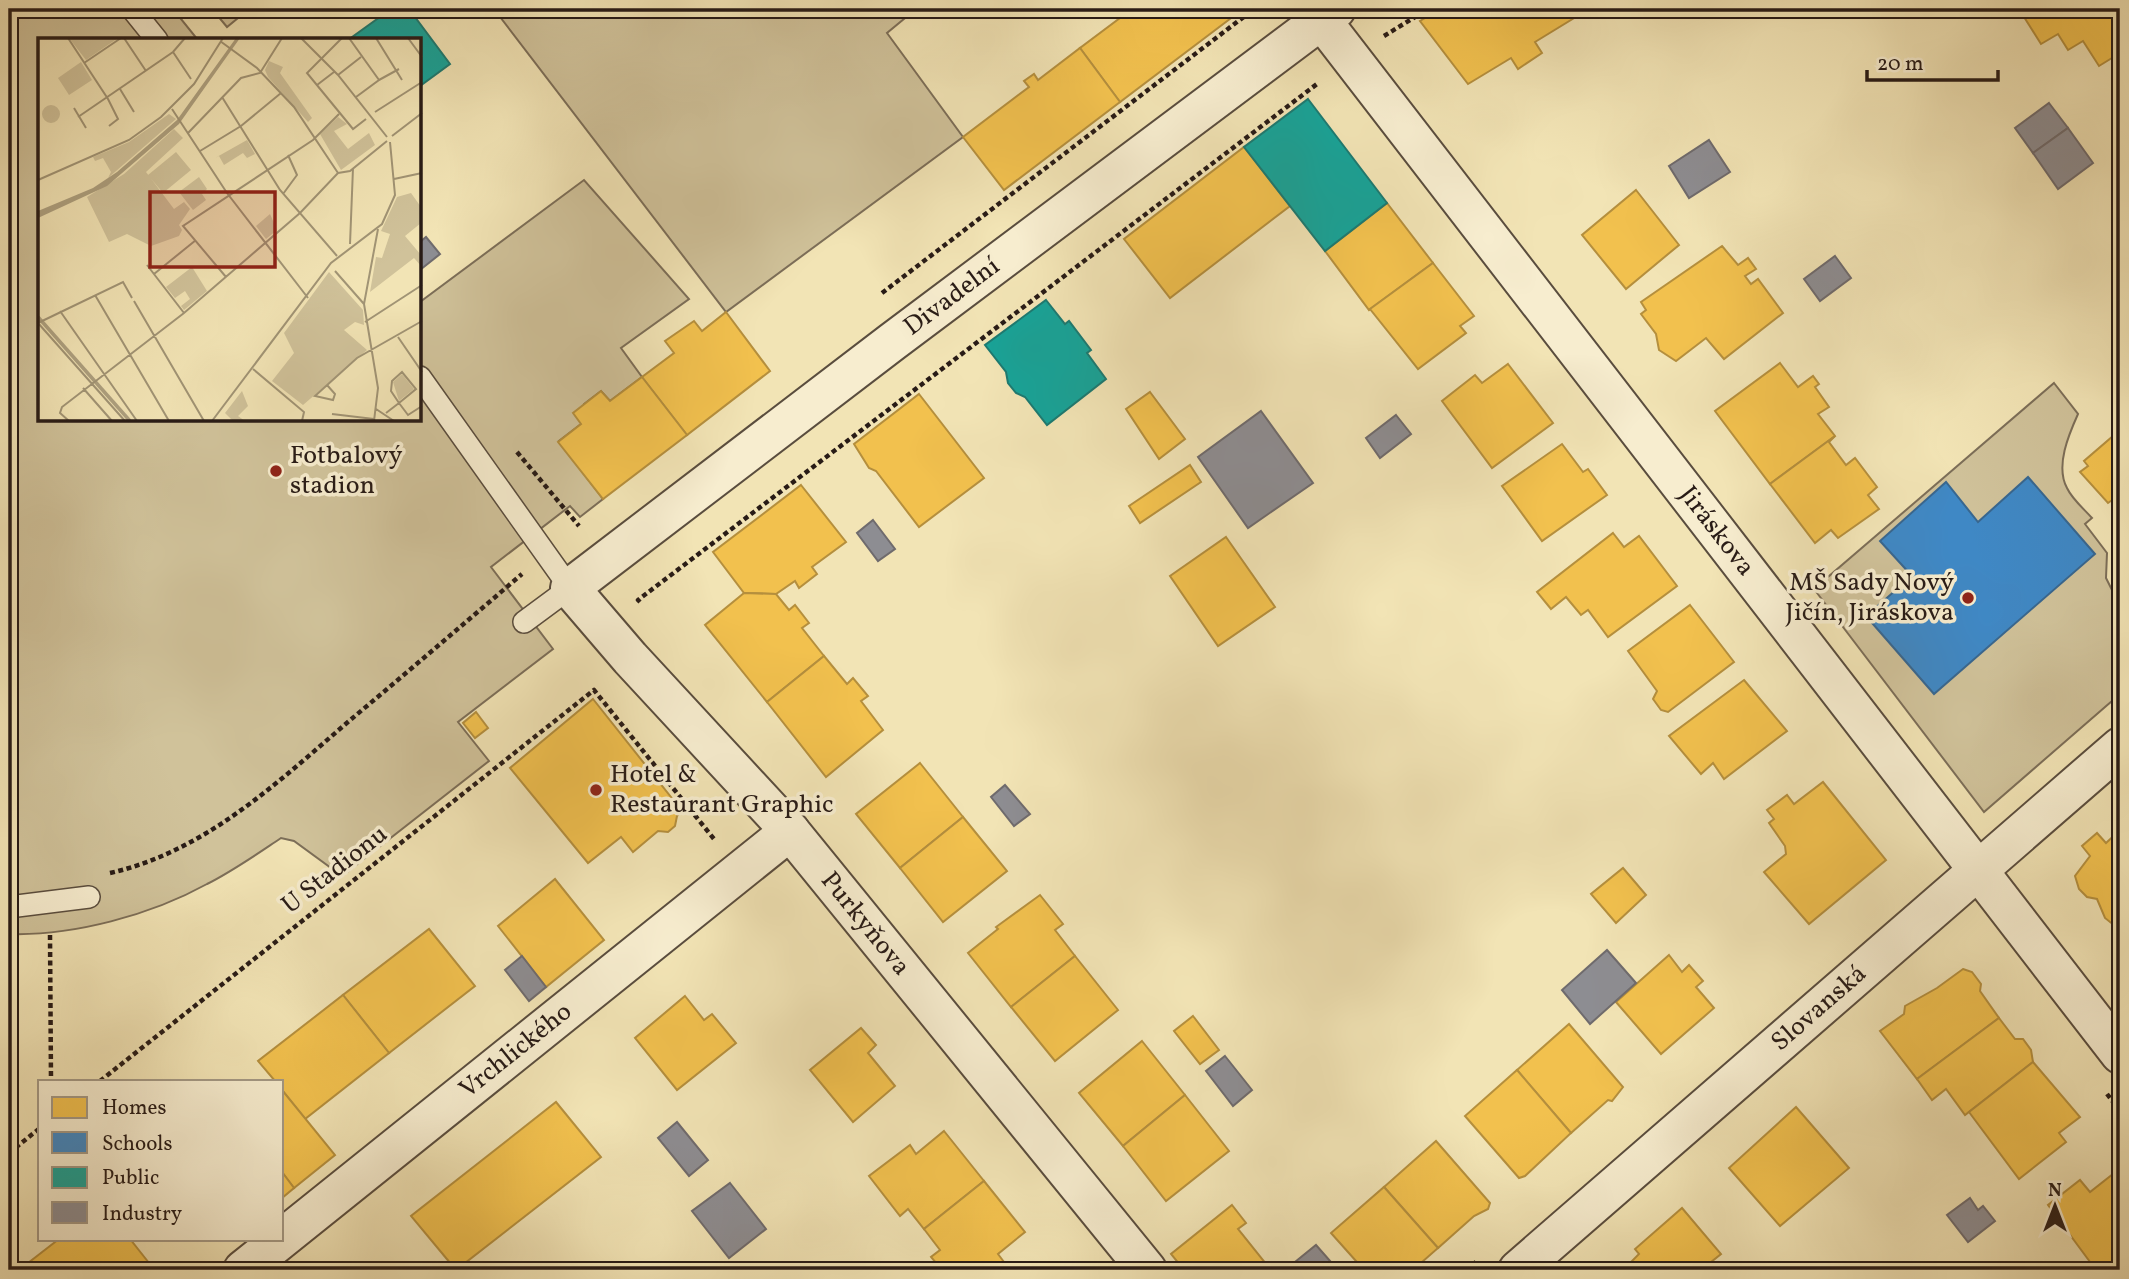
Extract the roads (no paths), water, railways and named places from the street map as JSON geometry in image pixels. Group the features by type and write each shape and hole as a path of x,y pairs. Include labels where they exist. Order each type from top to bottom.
{"street":[{"name":"Jiráskova","path":"1323,12 1351,59 2120,1054"},
{"name":"Divadelní","path":"570,588 1323,12"},
{"name":"Purkyňova","path":"570,588 630,658 790,831 1147,1270"},
{"name":"Slovanská","path":"1518,1270 2120,747"},
{"name":"Vrchlického","path":"284,1237 790,831"},
{"name":"Vrchlického","path":"243,1270 280,1240"}],"lane":[{"path":"132,9 150,38"},
{"path":"422,380 570,588 524,622"},
{"path":"9,907 89,897"}],"place":[{"name":"Fotbalový stadion","path":"276,471"},
{"name":"MŠ Sady Nový Jičín, Jiráskova","path":"1968,598"},
{"name":"Hotel & Restaurant Graphic","path":"596,790"}]}
